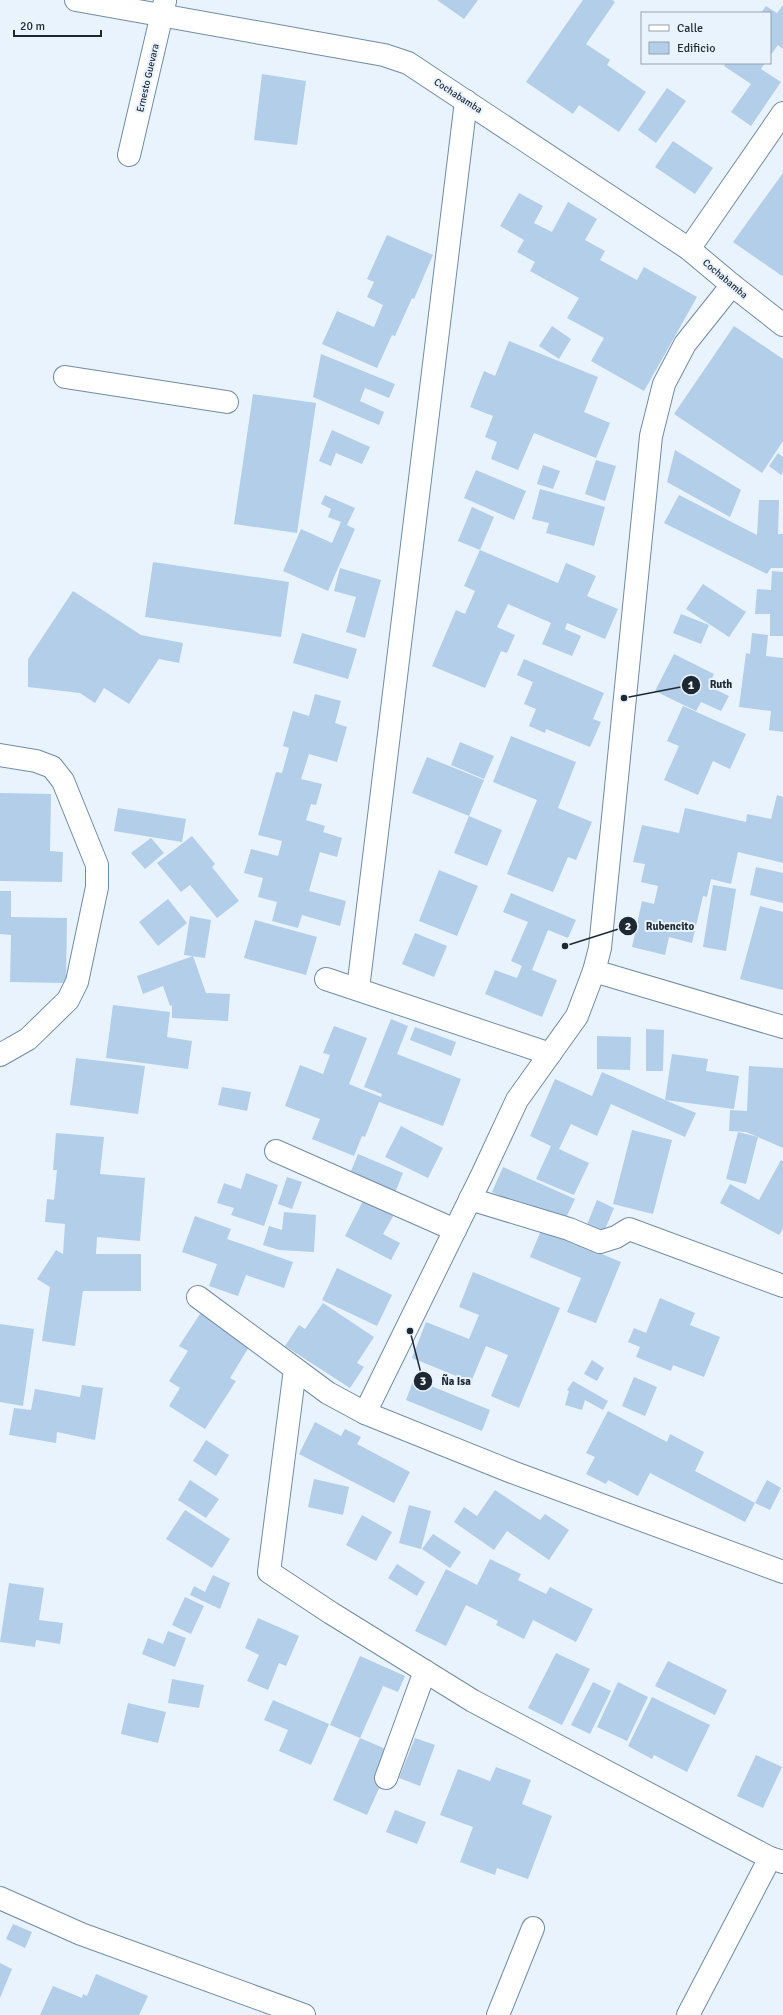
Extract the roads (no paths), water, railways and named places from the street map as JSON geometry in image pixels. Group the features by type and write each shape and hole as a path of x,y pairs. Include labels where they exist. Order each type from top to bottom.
{"street":[{"name":"Cochabamba","path":"76,0 164,7 384,55 408,63 689,248 732,286 783,325"},
{"name":"Ernesto Guevara","path":"129,156 164,7"},
{"path":"358,989 466,101"},
{"path":"689,248 783,113"},
{"path":"365,1413 517,1100 577,1016 594,971 600,948 651,436 664,384 685,344 732,286"},
{"path":"65,377 226,402"},
{"path":"0,755 36,761 52,767 63,782 97,865 97,886 77,982 68,1000 28,1039 0,1055"},
{"path":"594,971 783,1027"},
{"path":"326,979 550,1054"},
{"path":"276,1151 455,1230"},
{"path":"470,1199 569,1229 600,1242 616,1237 629,1229 783,1286"},
{"path":"198,1297 328,1393 365,1413 512,1472 783,1572"},
{"path":"295,1369 269,1572 473,1701 777,1860 688,2015"},
{"path":"386,1778 426,1671"},
{"path":"0,1898 81,1934 304,2015"},
{"path":"498,2015 533,1928"}],"place":[{"name":"Ruth","path":"624,698"},
{"name":"Rubencito","path":"565,946"},
{"name":"Ña Isa","path":"410,1331"}]}
